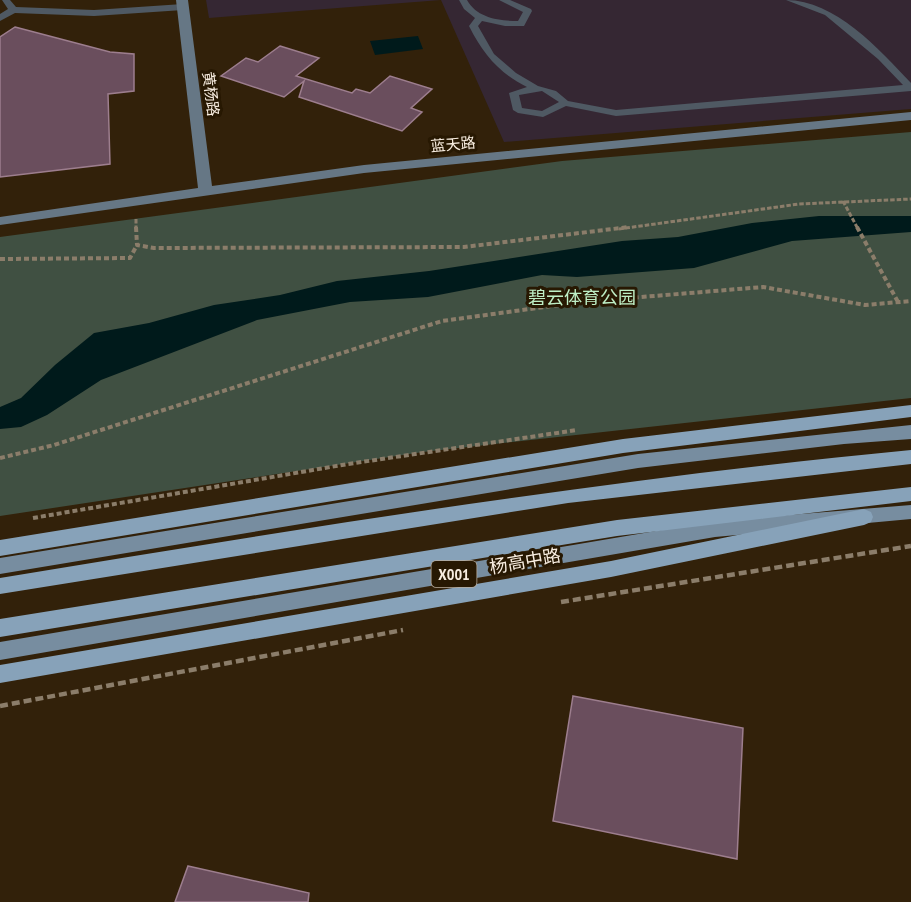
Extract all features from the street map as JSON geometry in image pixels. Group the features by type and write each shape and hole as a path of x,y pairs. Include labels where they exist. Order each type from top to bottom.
{"highway":[{"path":"0,548 623,446 911,411"},
{"path":"0,586 522,503 781,468 911,457"},
{"name":"杨高中路","path":"0,628 617,528 911,494"},
{"path":"0,674 111,653 611,569 864,517"}],"main road":[{"path":"0,566 638,461 844,437 911,432"},
{"name":"杨高中路","path":"0,651 715,529 911,512"}],"street":[{"name":"黄杨路","path":"183,3 206,192"},
{"name":"蓝天路","path":"0,221 364,169 911,116"}],"lane":[{"path":"6,0 14,10"},
{"path":"463,0 465,5 481,16 503,25 521,24 528,11 503,0"},
{"path":"790,0 828,13 880,57 911,88"},
{"path":"0,18 14,10 94,13 183,3"},
{"path":"481,16 473,26 491,56 507,74 534,87 555,91 565,103"},
{"path":"534,87 514,93 518,110 543,114 565,103 616,113 911,88"}],"path":[{"path":"137,244 154,248 510,244 761,207 911,199"},
{"path":"843,201 898,302"},
{"path":"0,259 130,258 137,244 136,202"},
{"path":"0,458 54,445 442,321 581,302 754,288 786,290 865,305 911,301"},
{"path":"551,604 911,546"},
{"path":"0,706 411,628"}],"shaded area":[{"path":"206,0 441,0 209,18"},
{"path":"441,0 911,0 911,109 504,142"}],"green space":[{"name":"碧云体育公园","path":"911,132 911,398 423,452 0,516 0,237 562,161"}],"water":[{"path":"418,36 423,49 375,55 370,41"},
{"path":"819,216 911,216 911,232 792,241 694,268 577,277 542,275 428,297 350,302 257,320 101,380 47,415 21,427 0,429 0,407 21,398 55,365 94,333 149,323 214,305 280,295 337,281 429,271 622,241 678,237 752,223"}],"building":[{"path":"15,27 110,52 134,54 134,91 108,94 110,164 0,177 0,37"},
{"path":"280,46 319,58 296,76 352,93 356,89 370,93 390,76 432,89 411,108 422,112 402,131 299,97 304,81 284,97 221,76 246,58 258,62"},
{"path":"573,696 743,728 737,859 553,821"},
{"path":"188,866 309,893 308,902 175,902"}]}
